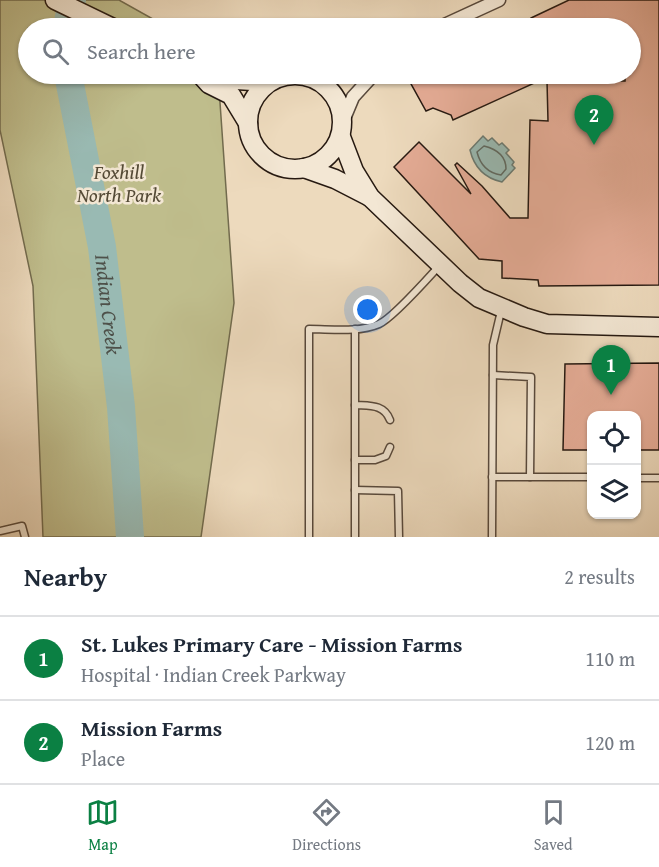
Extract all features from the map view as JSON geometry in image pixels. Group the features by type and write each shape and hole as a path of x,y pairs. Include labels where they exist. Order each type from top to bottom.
{"street":[{"path":"56,0 93,18"},
{"path":"460,18 499,0"},
{"path":"209,84 231,95 248,123"},
{"path":"268,84 258,92 250,106 248,123 251,139 259,153 272,164 288,169 304,168 320,162 333,152 353,97 365,84"},
{"path":"323,84 332,91 340,105 342,129 354,171 370,197 460,283 479,298 547,324 659,327"},
{"path":"304,168 335,179 370,197"}],"lane":[{"path":"309,537 309,329 355,329 380,324 441,265"},
{"path":"492,537 493,345 501,307"},
{"path":"355,329 355,537"},
{"path":"493,375 531,377 530,477"},
{"path":"355,405 379,407 388,413 390,420"},
{"path":"355,460 375,460 386,456 390,447"},
{"path":"492,477 587,477"},
{"path":"641,478 659,478"},
{"path":"355,490 398,491 399,537"},
{"path":"0,531 22,526 25,537"}],"green space":[{"name":"Foxhill North Park","path":"0,0 119,0 151,18 18,18 18,84 219,84 234,303 201,537 43,537 33,286 0,130"}],"water":[{"path":"483,136 488,141 492,138 499,145 502,143 509,150 506,153 514,162 512,165 515,168 502,182 485,175 477,167 472,156 470,150"}],"building":[{"path":"569,0 659,0 659,285 539,286 538,280 502,278 502,261 479,259 394,167 419,142 471,194 455,165 457,163 482,186 510,218 528,218 530,120 548,121 547,84 641,84 641,18 531,18"},
{"path":"411,84 532,84 453,120 451,115 433,108 426,111"},
{"path":"659,363 659,450 641,450 641,411 587,411 587,450 563,450 565,364"}],"waterway":[{"name":"Indian Creek","path":"69,18 72,0"},
{"name":"Indian Creek","path":"70,84 102,247 121,407 130,537"}],"place":[{"name":"Mission Farms","path":"594,145"},
{"name":"St. Lukes Primary Care - Mission Farms","path":"611,395"}]}
